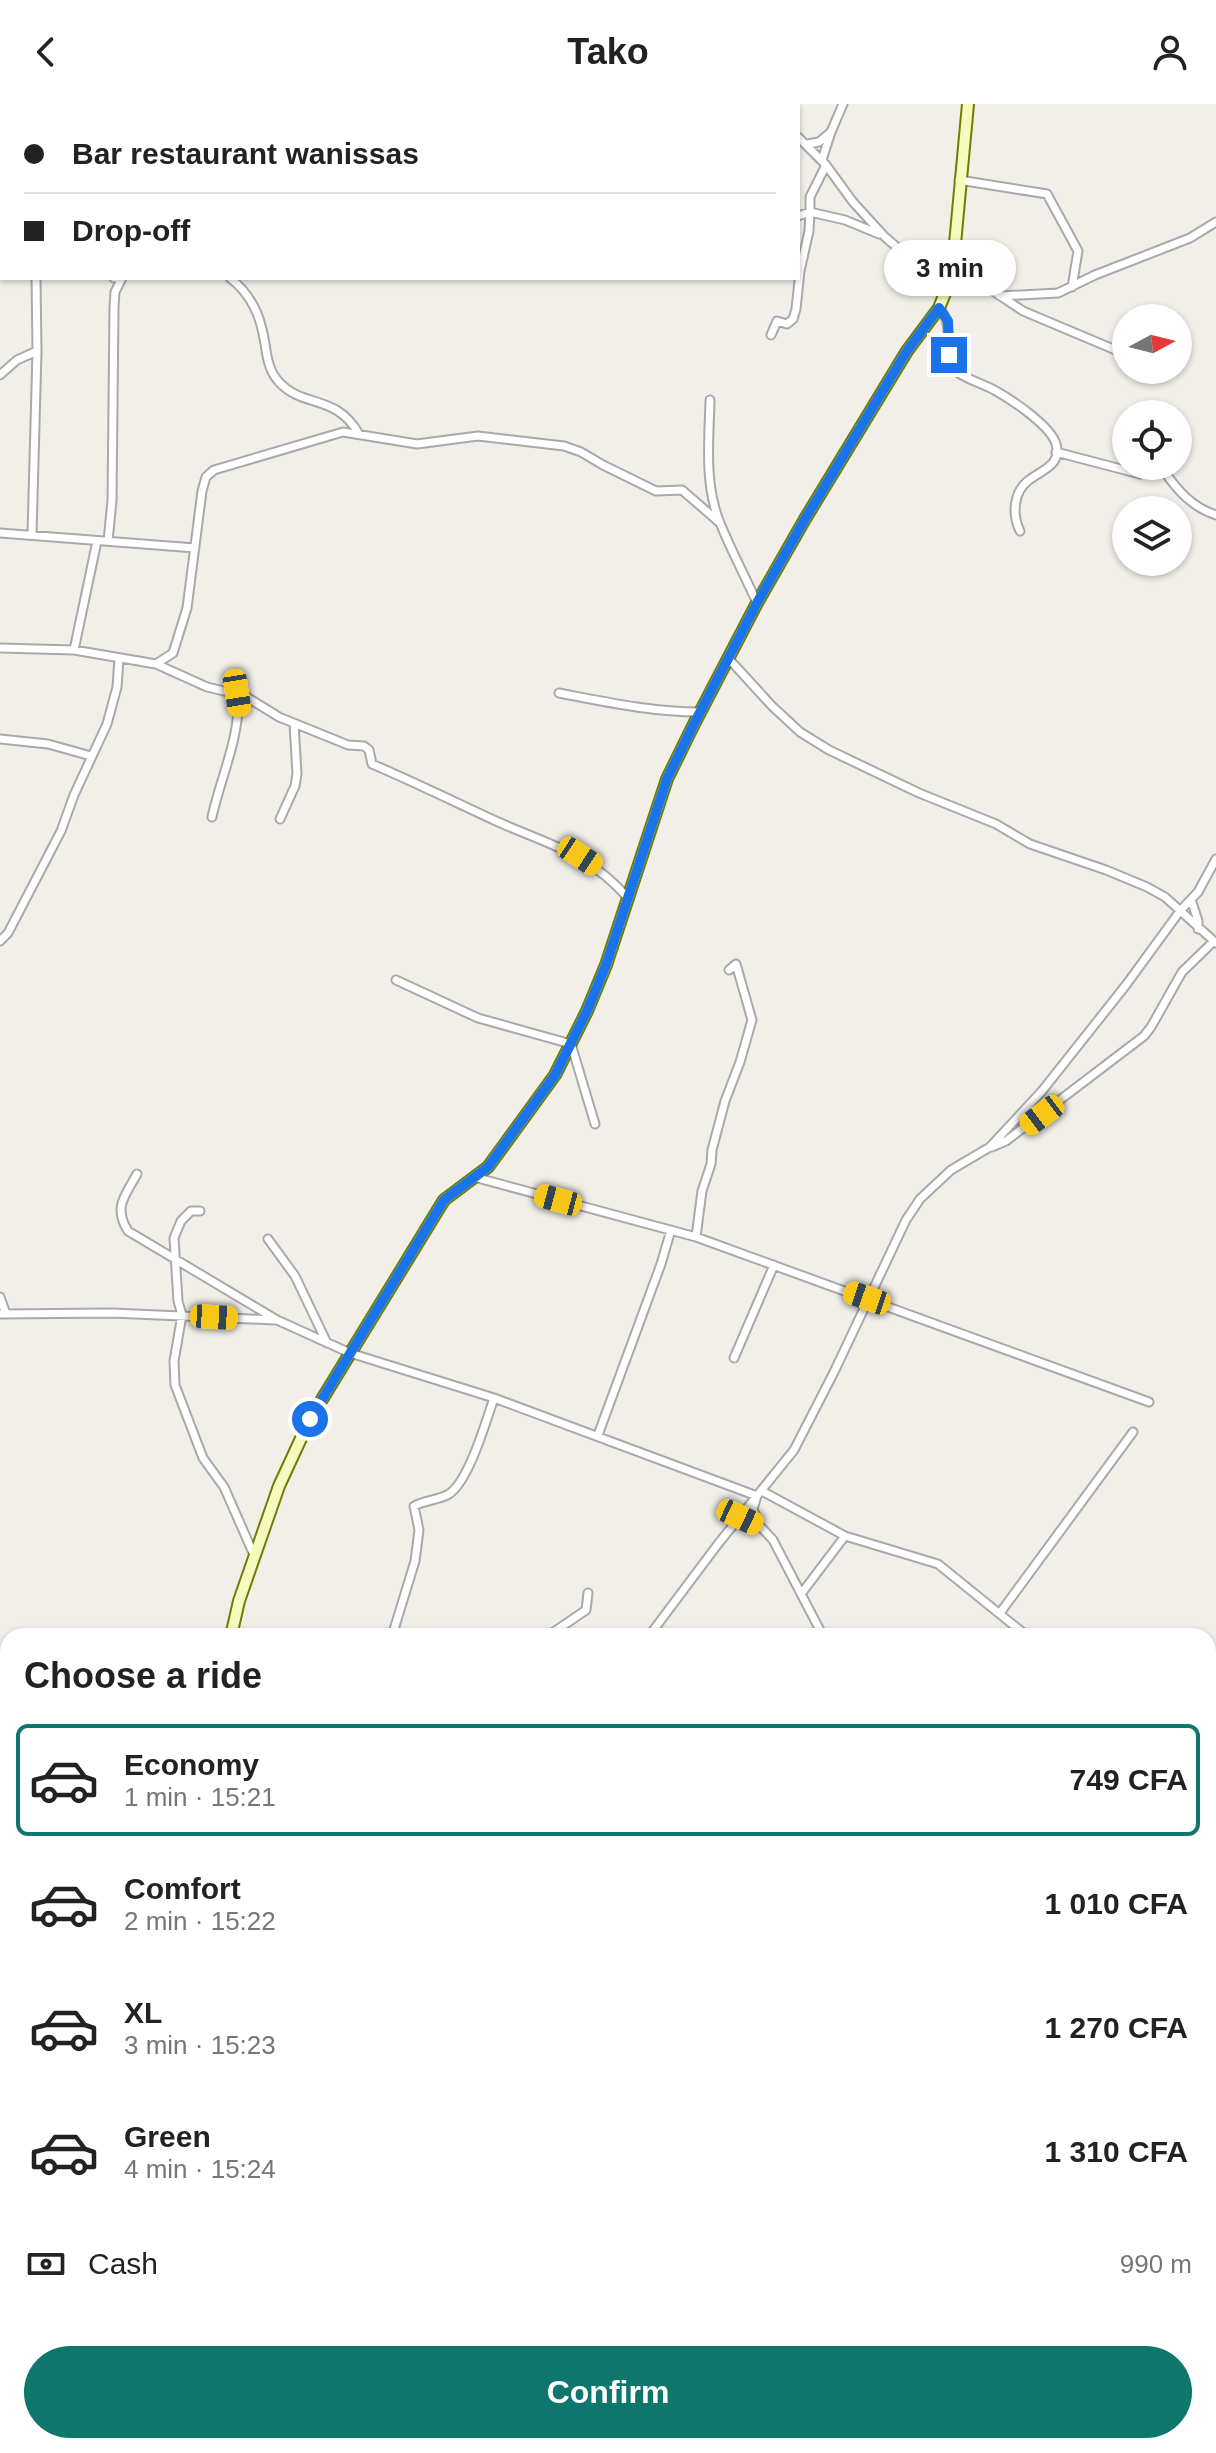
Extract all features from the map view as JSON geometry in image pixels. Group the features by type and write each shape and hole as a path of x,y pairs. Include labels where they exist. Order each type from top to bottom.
{"main road":[{"path":"233,1628 239,1601 288,1463 310,1419 444,1200 488,1167 540,1097 571,1044 606,965 667,779 700,712 757,603 907,351 939,308 952,276 968,104"}],"street":[{"path":"800,211 810,197 843,104"},
{"path":"807,144 819,142 831,132"},
{"path":"800,139 824,162 853,202 885,237 914,262 934,274 952,276 993,291 1023,311 1112,349"},
{"path":"959,180 1047,194 1078,251 1072,287"},
{"path":"800,271 810,227 810,197"},
{"path":"800,214 810,212 845,220 885,237"},
{"path":"810,227 819,219 830,217"},
{"path":"1000,296 1058,293 1190,238 1216,222"},
{"path":"32,534 36,280"},
{"path":"108,541 112,501 114,307 115,292 121,280"},
{"path":"232,280 251,301 262,327 269,367 277,380 292,393 337,409 350,419 359,434"},
{"path":"771,335 777,321 787,324 793,319 799,280"},
{"path":"939,308 948,321 951,364 957,371 998,392 1034,417 1056,444 1052,465 1022,488 1014,512 1020,531"},
{"path":"0,375 17,360 37,351"},
{"path":"710,400 708,466 719,522 757,603"},
{"path":"174,671 173,653 187,608 206,477 214,470 334,434 343,432 417,444 478,436 564,446 656,491 682,490 719,522"},
{"path":"1056,452 1140,474 1164,471 1178,492 1204,511 1216,515"},
{"path":"0,533 195,548"},
{"path":"74,650 97,541"},
{"path":"0,648 74,650 156,664 207,687 237,693 279,717 348,745 364,746 369,750 372,764 580,856 599,868 628,898"},
{"path":"156,664 173,653"},
{"path":"0,941 8,933 61,831 107,724 117,687 119,659"},
{"path":"655,1628 794,1450 906,1220 920,1199 951,1170 1006,1141 1144,1036 1182,972 1215,942 1165,897 1147,887 1030,844 996,824 919,793 829,750 800,732 729,659"},
{"path":"212,817 238,724 240,710 237,693"},
{"path":"559,693 648,709 700,712"},
{"path":"280,819 297,774 294,723"},
{"path":"0,739 48,744 91,756"},
{"path":"990,1147 1042,1091 1126,985 1180,911 1198,892 1216,859"},
{"path":"1191,899 1198,929"},
{"path":"696,1237 702,1191 712,1150 752,1020 736,964 729,970"},
{"path":"396,980 478,1018 571,1044 595,1124"},
{"path":"137,1174 122,1200 120,1216 124,1225 133,1234 277,1320 350,1353 494,1398 759,1493 845,1536 938,1564 1018,1628"},
{"path":"474,1177 696,1237 1149,1402"},
{"path":"200,1211 191,1211 177,1228 174,1238 178,1301 182,1315 174,1361 177,1392 203,1458 224,1487 255,1558"},
{"path":"598,1435 671,1230"},
{"path":"268,1239 295,1276 327,1343"},
{"path":"734,1358 774,1265"},
{"path":"0,1297 3,1314 100,1312 277,1320"},
{"path":"394,1628 415,1561 419,1530 414,1506 449,1493 458,1485 475,1452 494,1398"},
{"path":"1000,1613 1133,1432"},
{"path":"759,1493 753,1509 759,1525 773,1540 819,1628"},
{"path":"740,1517 759,1525"},
{"path":"801,1594 845,1536"},
{"path":"560,1628 586,1610 588,1593"}],"route":[{"path":"310,1419 444,1200 488,1167 555,1075 606,965 667,779 694,724 805,519 907,351 939,308 948,321 949,355"}]}
